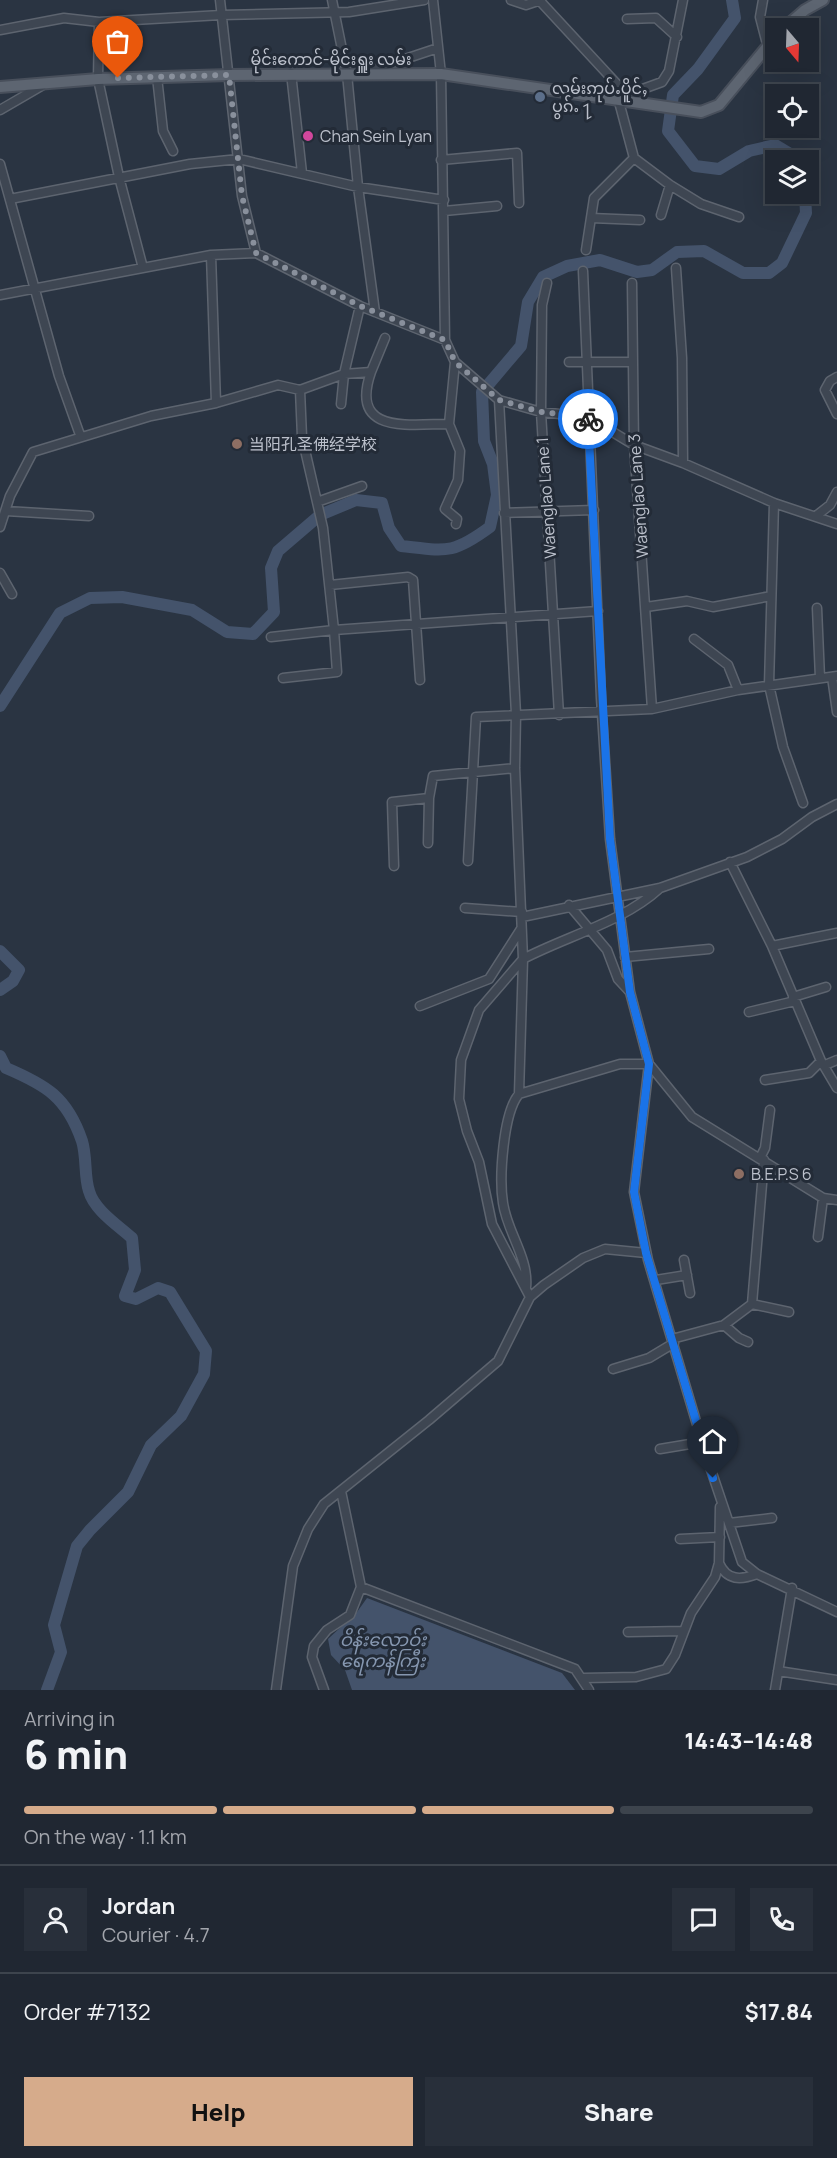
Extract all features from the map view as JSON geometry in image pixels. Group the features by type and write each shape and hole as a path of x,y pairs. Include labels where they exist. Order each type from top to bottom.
{"main road":[{"path":"796,18 823,0"},
{"name":"မိုင်းကောင်-မိုင်းရှူး လမ်း","path":"0,87 98,79 291,73 441,74 622,96 701,112 719,105 765,45"}],"street":[{"path":"220,0 242,196 256,253"},
{"path":"332,0 347,74 358,187 375,312"},
{"path":"0,30 64,18 99,22 221,15 350,12 424,0"},
{"path":"433,0 441,74 445,340 455,362 495,398 541,412 588,417 634,445 683,463 774,503 837,524"},
{"path":"512,0 526,5 540,0 622,96 634,158 670,185 701,204 739,218"},
{"path":"622,96 662,82 669,71 683,0"},
{"path":"763,0 760,17 765,40"},
{"path":"627,19 656,18 677,38"},
{"path":"99,22 98,79 119,177 143,268"},
{"path":"366,72 438,48"},
{"path":"291,73 302,173"},
{"path":"157,77 163,131 173,151"},
{"path":"0,110 43,85"},
{"path":"441,160 517,153 519,203"},
{"path":"586,250 594,198 634,158"},
{"path":"10,199 190,164 239,159 358,187 444,200"},
{"path":"0,164 59,376 80,435"},
{"path":"661,215 670,185"},
{"path":"444,211 497,206"},
{"path":"591,218 640,220"},
{"path":"0,295 211,255 256,253 360,306 445,340"},
{"path":"211,255 216,403"},
{"path":"676,268 682,358 683,463"},
{"path":"583,271 602,712 616,896 630,992 649,1064 634,1192 646,1253 656,1280 719,1497 742,1562 757,1574 792,1588 837,1612"},
{"name":"Waenglao Lane 1","path":"547,283 542,304 541,412 559,714"},
{"name":"Waenglao Lane 3","path":"632,283 634,445 652,709"},
{"path":"341,404 344,374 360,306"},
{"path":"385,338 365,390 373,412 380,422 449,424"},
{"path":"455,362 449,424 460,451 458,480 445,509 457,519 456,524"},
{"path":"568,362 633,362"},
{"path":"0,527 33,452 80,435 151,416 216,403 278,384 300,390 344,374 371,372"},
{"path":"837,377 830,381 825,390 837,414"},
{"path":"284,678 337,672 330,585 317,502 302,437 300,390"},
{"path":"276,1690 293,1566 308,1529 318,1513 324,1504 498,1361 528,1294 527,1274 503,1203 507,1121 519,1094 523,959 515,768 516,714 495,398"},
{"path":"317,502 362,486"},
{"path":"816,516 830,505 837,492"},
{"path":"774,503 769,685 783,747 803,803"},
{"path":"504,513 594,510"},
{"path":"6,511 89,516"},
{"path":"0,573 12,594"},
{"path":"330,585 408,577 415,584 420,680"},
{"path":"646,608 687,601 713,607 771,596"},
{"path":"817,608 820,678"},
{"path":"271,637 416,622 598,611"},
{"path":"694,639 728,665 738,690"},
{"path":"468,861 471,772 476,717 652,709 738,690 834,676 837,712"},
{"path":"428,843 429,798 434,776 515,768"},
{"path":"394,866 392,802 429,798"},
{"path":"465,908 522,915 660,888 747,857 782,839 813,817 837,804"},
{"path":"730,862 772,946 823,1063 837,1088"},
{"path":"528,1294 492,1224 479,1162 467,1131 459,1099 461,1060 479,1010 523,959 619,915 650,898 660,888"},
{"path":"569,905 591,928 607,950 618,979 630,992"},
{"path":"420,1006 489,979 522,928"},
{"path":"772,946 837,933"},
{"path":"625,957 710,949"},
{"path":"749,1012 826,987"},
{"path":"765,1080 808,1073 823,1063 837,1060"},
{"path":"519,1094 620,1064 649,1064"},
{"path":"649,1064 692,1117 823,1198 837,1200"},
{"path":"752,1304 762,1159 770,1110"},
{"path":"818,1237 823,1198"},
{"path":"528,1294 583,1258 605,1250 646,1253"},
{"path":"684,1260 690,1293"},
{"path":"656,1280 687,1275"},
{"path":"613,1369 649,1358 673,1341 724,1325 752,1304 789,1312"},
{"path":"724,1325 739,1338 748,1342"},
{"path":"660,1449 702,1442"},
{"path":"324,1690 312,1657 314,1646 327,1630 350,1615 361,1587 341,1491"},
{"path":"584,1678 636,1677 666,1669 675,1655 691,1613 715,1577 719,1563 719,1497"},
{"path":"729,1523 772,1518"},
{"path":"680,1539 720,1537"},
{"path":"719,1563 730,1576 743,1579 757,1574"},
{"path":"361,1587 575,1669 584,1678 589,1690"},
{"path":"775,1690 792,1588"},
{"path":"628,1632 683,1631"},
{"path":"778,1671 837,1680"}],"water":[{"name":"ဝိန်းလောဝ်း ရေကန်ကြီး","path":"367,1598 562,1673 575,1690 352,1690 345,1670 331,1655 328,1639 357,1612"}],"waterway":[{"path":"732,0 735,18 698,69 673,95 668,131 695,166 719,169 749,151 775,145 783,150"},
{"path":"0,706 60,613 90,598 122,597 192,610 227,632 253,634 274,612 271,568 278,551 320,515 356,500 382,503 389,528 401,546 448,549 457,547 477,536 490,527 497,495 493,464 484,441 482,392 521,346 528,302 543,277 567,266 600,260 637,272 652,270 677,252 704,251 743,273 769,273 782,263 806,213 806,204"},
{"path":"0,951 19,970 13,981 0,990"},
{"path":"0,1056 6,1068 33,1080 53,1094 62,1103 76,1126 84,1147 87,1185 92,1198 101,1211 132,1238 135,1270 125,1296 136,1299 158,1288 170,1292 206,1351 204,1374 181,1416 151,1445 128,1492 77,1546 54,1625 61,1652 47,1690"}],"way so far":[{"path":"118,78 229,75 242,196 256,253 360,306 445,340 455,362 499,400 541,412 575,414 588,417 588,419"}],"place":[{"name":"လုမ်းဢုပ်ႉပိူင်ႇ ပွၵ်ႉ ႑","path":"540,97"},
{"name":"Chan Sein Lyan","path":"308,136"},
{"name":"当阳孔圣佛经学校","path":"237,444"},
{"name":"B.E.P.S 6","path":"739,1174"}],"route":[{"path":"588,419 610,839 630,992 649,1064 634,1192 646,1253 656,1280 713,1478"}]}
